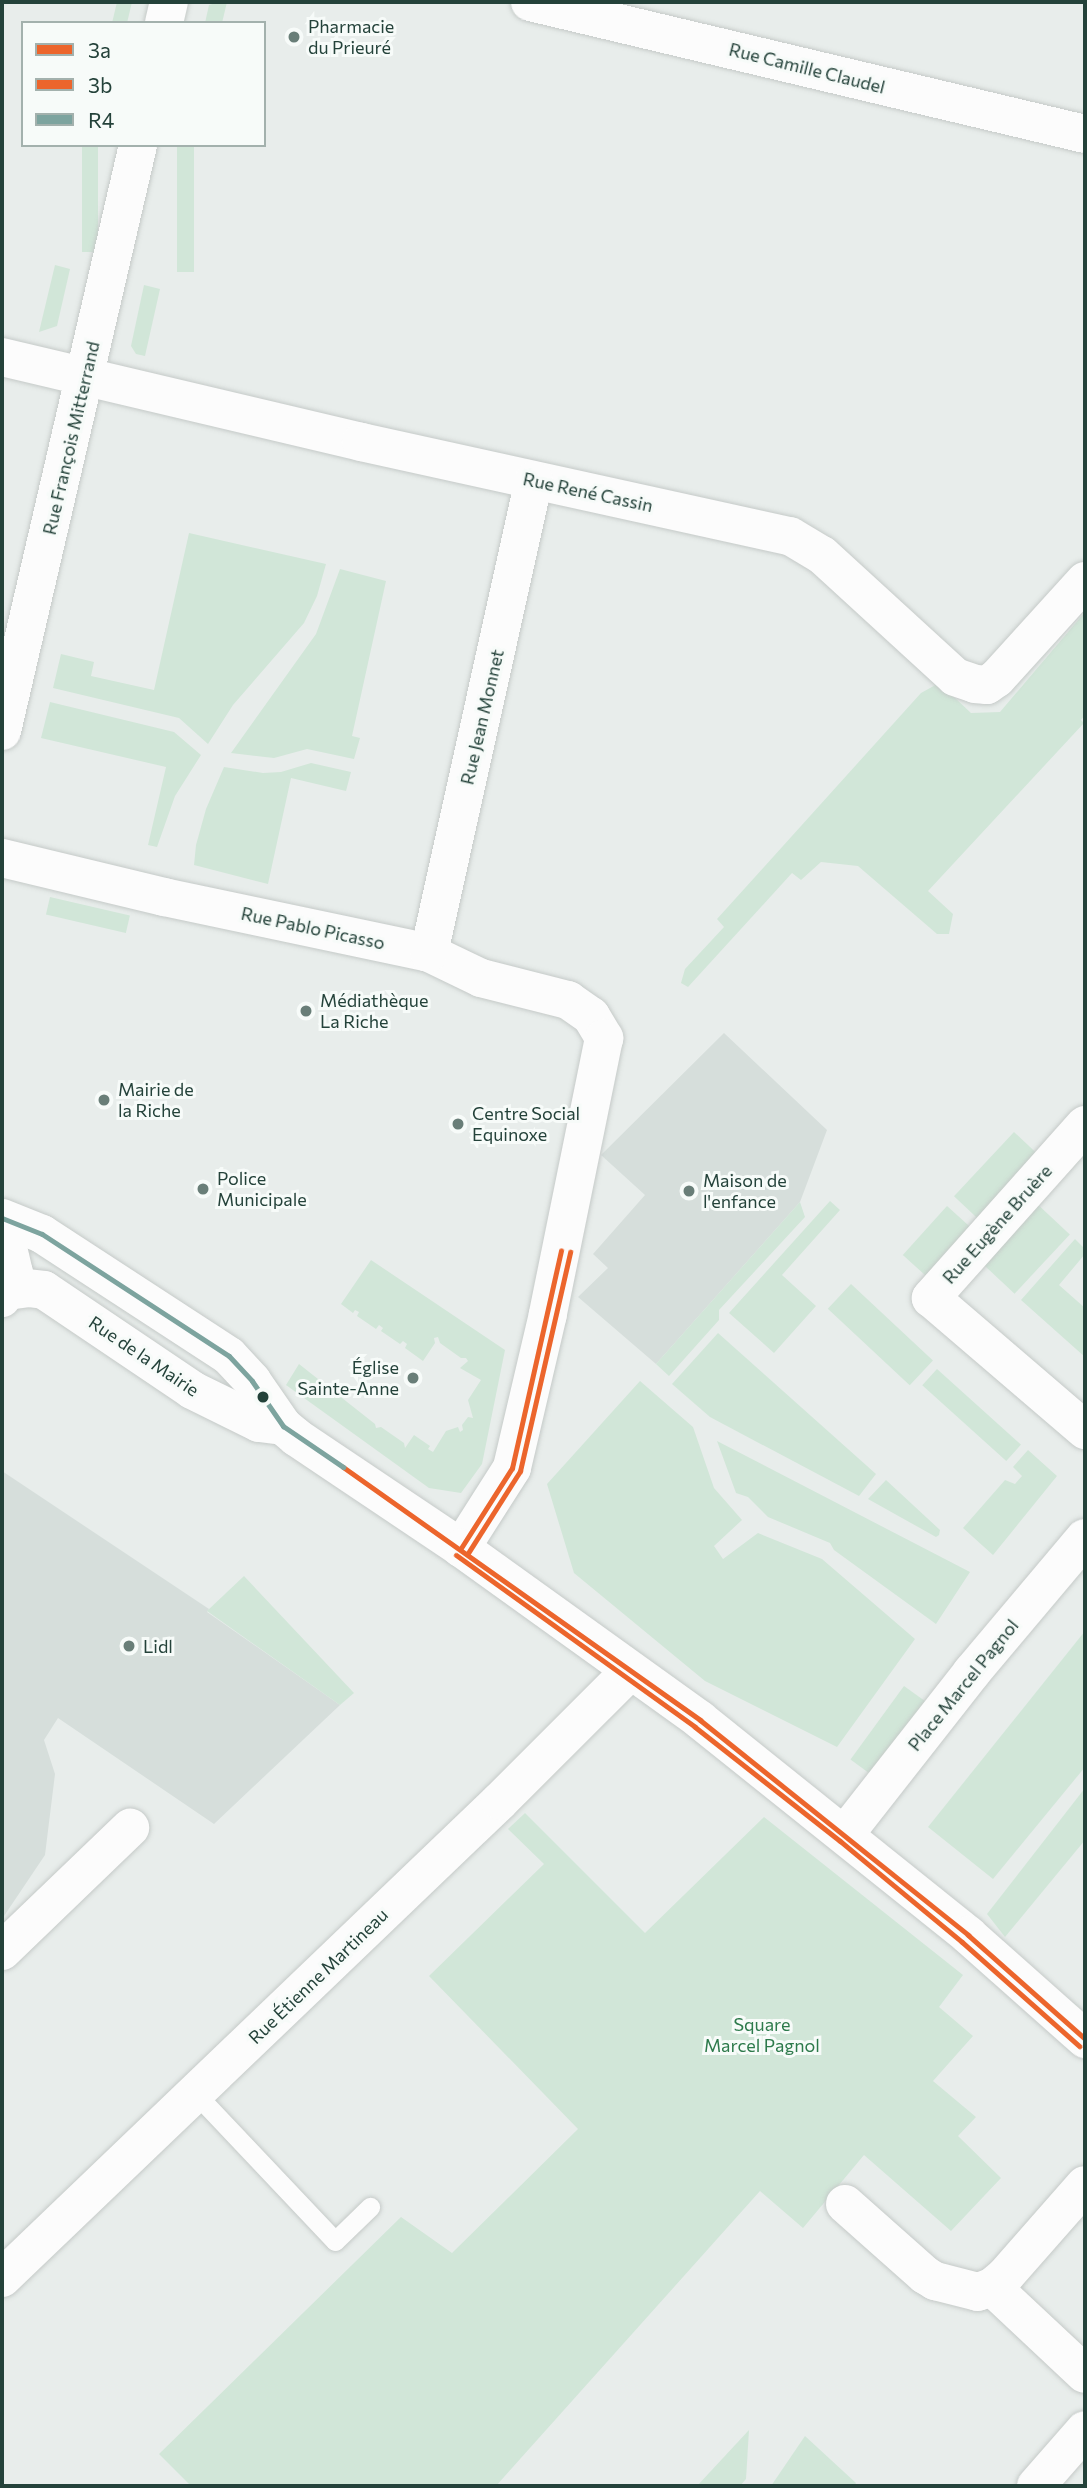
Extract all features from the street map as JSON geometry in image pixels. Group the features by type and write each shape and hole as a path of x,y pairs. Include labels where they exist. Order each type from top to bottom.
{"street":[{"path":"164,21 169,2"},
{"name":"Rue Camille Claudel","path":"530,2 1085,134"},
{"name":"Rue François Mitterrand","path":"2,731 138,147"},
{"name":"Rue René Cassin","path":"2,357 534,481 790,536 822,555 956,677 975,684 987,685 997,678 1085,581"},
{"name":"Rue Jean Monnet","path":"429,953 534,481"},
{"name":"Rue Pablo Picasso","path":"2,858 164,897 429,953 481,978 568,1000 591,1016 604,1038 548,1314 512,1468 461,1548"},
{"name":"Rue Eugène Bruère","path":"1085,1125 932,1298 1085,1430"},
{"path":"2,1220 14,1273 4,1295"},
{"name":"Rue de la Mairie","path":"2,1220 42,1234 229,1356 252,1381 283,1426 461,1548 700,1720 968,1935 1085,2039"},
{"name":"Rue de la Mairie","path":"4,1295 44,1290 192,1390 259,1423 283,1426"},
{"name":"Place Marcel Pagnol","path":"845,1834 972,1672 1085,1538"},
{"name":"Rue Étienne Martineau","path":"2,2278 196,2094 630,1671"},
{"path":"2,1951 130,1828"},
{"path":"845,2204 935,2281 978,2292 992,2287 1085,2185"},
{"path":"992,2287 1085,2374"},
{"path":"1036,2486 1085,2430"}],"lane":[{"path":"196,2094 335,2241 370,2207"}],"shaded area":[{"name":"Maison de l'enfance","path":"724,1033 827,1130 800,1202 656,1364 578,1297 608,1268 593,1254 645,1195 601,1155"},
{"name":"Lidl","path":"2,1471 209,1609 207,1612 340,1705 214,1824 58,1718 44,1740 55,1774 45,1855 2,1919"}],"green space":[{"path":"117,2 132,2 127,21 112,21"},
{"path":"227,2 222,21 205,21 209,5"},
{"path":"82,147 98,147 98,252 82,252"},
{"path":"177,147 194,147 194,272 177,272"},
{"path":"55,265 70,269 57,326 39,332"},
{"path":"144,285 160,289 145,356 136,354 131,346"},
{"path":"189,533 326,564 317,596 304,623 233,705 208,744 179,718 53,688 61,654 94,662 91,676 154,690"},
{"path":"340,569 386,581 352,736 360,738 354,759 307,749 274,758 231,753 316,634"},
{"path":"1085,612 1085,715 1081,720 1084,723 928,891 953,914 949,934 937,934 858,866 821,862 801,880 792,873 688,987 681,983 685,969 724,927 717,919 921,693 939,683 971,713 1000,712"},
{"path":"50,702 174,732 201,755 175,796 157,847 148,845 166,767 41,738"},
{"path":"311,763 351,772 346,791 291,778 268,884 194,865 196,845 206,809 224,767 263,773 281,772"},
{"path":"50,897 130,915 126,933 46,915"},
{"path":"1014,1132 1042,1158 982,1222 954,1196"},
{"path":"830,1201 840,1210 782,1275 816,1306 774,1353 729,1313"},
{"path":"1034,1201 1070,1234 1015,1294 979,1260"},
{"path":"800,1202 805,1217 719,1310 719,1320 669,1376 656,1364"},
{"path":"947,1206 975,1231 931,1280 903,1255"},
{"path":"1075,1239 1085,1249 1085,1254 1059,1285 1085,1308 1085,1357 1021,1300"},
{"path":"371,1260 505,1350 482,1464 461,1493 429,1488 286,1385 299,1364 375,1424 376,1428 381,1427 404,1443 405,1448 414,1435 430,1446 428,1449 433,1452 446,1431 458,1427 460,1432 468,1417 473,1418 468,1400 481,1380 460,1368 468,1361 466,1358 461,1358 440,1343 438,1337 434,1338 435,1343 423,1361 405,1348 407,1344 403,1341 400,1344 381,1331 383,1328 379,1325 376,1329 357,1316 359,1312 355,1310 353,1313 341,1304"},
{"path":"851,1284 933,1360 910,1385 828,1309"},
{"path":"718,1333 876,1474 859,1496 710,1417 672,1384"},
{"path":"937,1369 1021,1445 1006,1461 922,1385"},
{"path":"640,1381 693,1427 714,1488 742,1520 714,1546 723,1559 758,1533 822,1559 915,1639 837,1747 705,1681 574,1573 547,1484"},
{"path":"717,1441 970,1572 936,1624 834,1550 830,1543 768,1517 748,1497 736,1493"},
{"path":"1028,1450 1057,1476 993,1555 963,1528 1005,1480 1015,1484 1022,1476 1013,1467"},
{"path":"886,1480 940,1530 939,1535 936,1537 868,1499"},
{"path":"244,1576 354,1693 340,1705 207,1611"},
{"path":"1085,1631 1085,1767 993,1879 928,1827"},
{"path":"904,1686 926,1702 872,1775 851,1760"},
{"path":"1085,1788 1085,1840 1005,1937 987,1914"},
{"name":"Square Marcel Pagnol","path":"525,1813 645,1933 764,1817 963,1975 939,2007 973,2036 933,2081 976,2117 958,2136 1001,2178 951,2231 864,2155 803,2228 760,2191 496,2486 191,2486 159,2454 401,2217 452,2253 578,2129 429,1976 544,1864 508,1829"},
{"path":"749,2430 746,2479 740,2486 697,2486"},
{"path":"805,2436 856,2483 854,2486 771,2486"}],"transit line":[{"name":"R4","path":"2,1218 42,1234 229,1356 252,1381 283,1426 343,1467"},
{"name":"3a","path":"461,1548 512,1468 561,1250"},
{"name":"3b","path":"468,1553 520,1471 570,1252"},
{"name":"3a","path":"343,1467 700,1720 968,1935 1085,2039"},
{"name":"3b","path":"456,1555 695,1727 840,1841 962,1942 1079,2046"}],"place":[{"name":"Pharmacie du Prieuré","path":"294,37"},
{"name":"Médiathèque La Riche","path":"306,1011"},
{"name":"Mairie de la Riche","path":"104,1100"},
{"name":"Centre Social Equinoxe","path":"458,1124"},
{"name":"Police Municipale","path":"203,1189"},
{"name":"Maison de l'enfance","path":"689,1191"},
{"name":"Église Sainte-Anne","path":"413,1378"},
{"name":"Lidl","path":"129,1646"}]}
